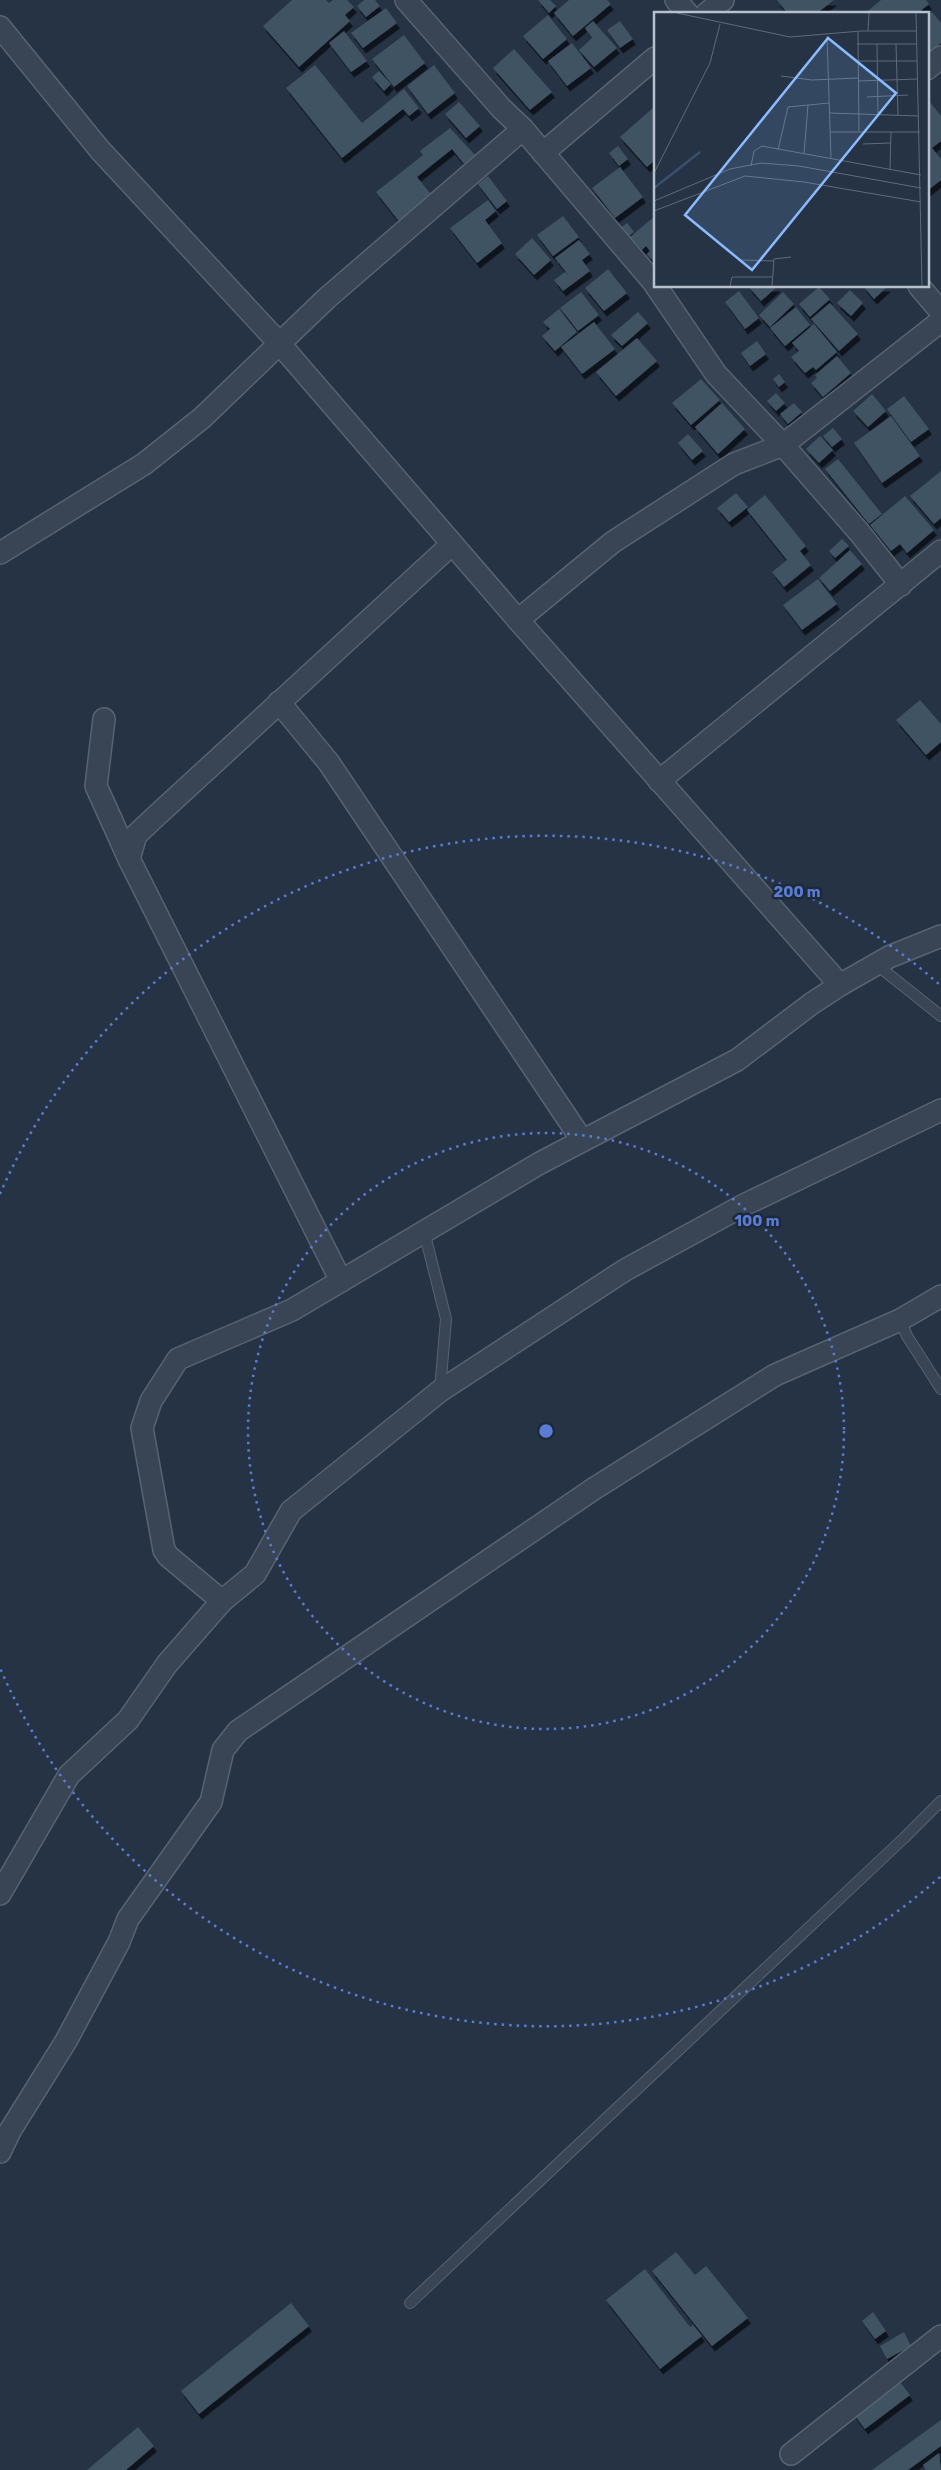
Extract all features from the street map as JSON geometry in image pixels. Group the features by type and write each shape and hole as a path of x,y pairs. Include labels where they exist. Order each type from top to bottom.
{"street":[{"path":"406,0 502,109 523,129 654,284"},
{"path":"676,0 686,12"},
{"path":"708,12 723,0"},
{"path":"0,27 100,150 280,343 518,620 840,985"},
{"path":"928,68 941,57"},
{"path":"543,153 654,59"},
{"path":"0,553 144,464 202,418 327,298 523,129"},
{"path":"657,288 716,374 783,445 859,532 901,585"},
{"path":"921,288 941,312"},
{"path":"518,620 613,542 734,464 783,445 941,321"},
{"path":"129,859 136,835 452,544"},
{"path":"659,781 941,552"},
{"path":"279,702 329,763 582,1140"},
{"path":"104,719 96,786 129,859 341,1281"},
{"path":"222,1602 168,1556 164,1550 142,1428 151,1401 178,1359 292,1310 540,1162 737,1060 811,1004 840,985 877,965 941,936"},
{"path":"0,1894 69,1775 128,1720 167,1664 222,1602 255,1574 291,1511 440,1391 624,1270 744,1205 941,1110"},
{"path":"0,2152 10,2131 66,2041 119,1942 128,1919 211,1802 223,1750 238,1731 595,1488 775,1375 900,1320 941,1296"},
{"path":"791,2454 941,2336"}],"lane":[{"path":"877,965 941,1016"},
{"path":"424,1231 446,1319 440,1391"},
{"path":"900,1320 907,1336 941,1389"},
{"path":"410,2303 941,1801"}],"building":[{"path":"292,0 326,0 329,3 333,0 347,0 354,7 345,15 350,21 299,67 263,26"},
{"path":"364,0 375,0 380,6 366,17 357,6"},
{"path":"538,0 550,0 556,6 549,13"},
{"path":"569,0 607,0 611,4 573,36 554,13"},
{"path":"777,0 834,0 819,12 786,12"},
{"path":"881,0 926,0 929,4 919,12 866,12"},
{"path":"386,8 397,23 363,48 351,33"},
{"path":"932,12 941,23 941,43 928,54 928,15"},
{"path":"548,15 567,39 543,59 523,36"},
{"path":"593,21 617,48 594,67 579,50 592,38 585,28"},
{"path":"620,21 633,39 620,48 607,30"},
{"path":"344,31 367,61 351,72 329,43"},
{"path":"404,35 425,63 394,87 372,59"},
{"path":"572,43 591,68 567,86 548,61"},
{"path":"514,49 552,92 530,110 493,68"},
{"path":"315,65 362,123 404,89 419,108 409,116 403,109 342,158 286,88"},
{"path":"434,65 455,93 428,114 407,86"},
{"path":"379,71 391,84 384,91 372,77"},
{"path":"459,102 480,126 466,138 445,114"},
{"path":"928,102 941,116 941,141 932,148 941,159 941,180 928,190"},
{"path":"654,107 654,161 647,167 620,137"},
{"path":"450,128 475,155 464,164 452,149 417,177 438,203 405,229 376,192 423,155 420,151"},
{"path":"618,146 628,159 619,166 609,153"},
{"path":"620,167 643,197 615,218 592,188"},
{"path":"488,176 507,201 497,209 478,184"},
{"path":"488,200 496,211 485,220 502,243 477,263 450,228"},
{"path":"563,216 579,237 553,256 537,235"},
{"path":"654,217 654,262 647,254 650,251 646,246 642,250 630,237"},
{"path":"627,223 634,232 622,242 614,233"},
{"path":"532,238 551,260 534,275 515,254"},
{"path":"579,240 590,254 582,260 590,271 563,291 554,280 565,272 569,276 555,258"},
{"path":"608,269 627,293 604,311 585,288"},
{"path":"750,288 776,288 761,301"},
{"path":"818,288 830,299 810,317 799,304"},
{"path":"865,288 886,288 874,299"},
{"path":"850,290 863,303 851,316 837,303"},
{"path":"739,291 759,318 745,329 725,302"},
{"path":"581,292 599,315 578,331 560,308"},
{"path":"783,292 794,304 770,327 759,315"},
{"path":"830,303 858,334 839,351 811,319"},
{"path":"796,307 810,325 785,346 770,328"},
{"path":"559,309 577,332 555,351 542,336 550,329 543,322"},
{"path":"638,312 648,323 622,346 611,335"},
{"path":"594,322 615,349 582,374 561,347"},
{"path":"814,324 837,352 816,370 813,367 805,373 791,357 799,351 792,343"},
{"path":"637,338 657,361 616,396 596,372"},
{"path":"757,341 766,354 750,366 741,353"},
{"path":"837,356 851,373 823,397 811,383 817,378 815,375"},
{"path":"779,374 785,382 779,387 773,379"},
{"path":"701,379 720,400 691,425 672,403"},
{"path":"776,393 785,403 776,411 767,401"},
{"path":"872,394 886,411 868,427 853,411"},
{"path":"904,396 929,429 911,442 887,409"},
{"path":"722,403 745,429 718,454 695,427"},
{"path":"794,403 802,412 788,424 780,414"},
{"path":"891,416 920,456 882,483 854,443"},
{"path":"833,428 842,439 832,447 823,436"},
{"path":"688,434 703,451 692,460 678,443"},
{"path":"820,436 833,450 819,463 806,449"},
{"path":"838,459 882,514 869,524 825,469"},
{"path":"941,471 941,518 934,524 910,496"},
{"path":"736,493 748,507 729,522 717,508"},
{"path":"765,495 806,546 800,551 811,565 784,587 772,572 787,560 747,510"},
{"path":"905,496 934,530 907,553 900,544 891,551 870,525"},
{"path":"842,539 849,546 835,558 829,551"},
{"path":"850,550 862,564 830,591 819,578"},
{"path":"818,579 837,604 802,630 783,605"},
{"path":"920,700 941,724 941,742 926,755 896,720"},
{"path":"676,2252 695,2275 706,2266 748,2318 712,2346 652,2271"},
{"path":"645,2269 690,2327 693,2325 702,2336 660,2369 606,2300"},
{"path":"291,2303 309,2326 199,2414 181,2391"},
{"path":"873,2312 886,2331 875,2339 862,2321"},
{"path":"904,2332 911,2346 887,2359 880,2346"},
{"path":"897,2378 910,2395 865,2429 852,2412"},
{"path":"941,2420 941,2446 908,2470 872,2470"},
{"path":"138,2427 154,2446 126,2470 87,2470"},
{"path":"939,2453 941,2470 926,2470 923,2465"}]}
